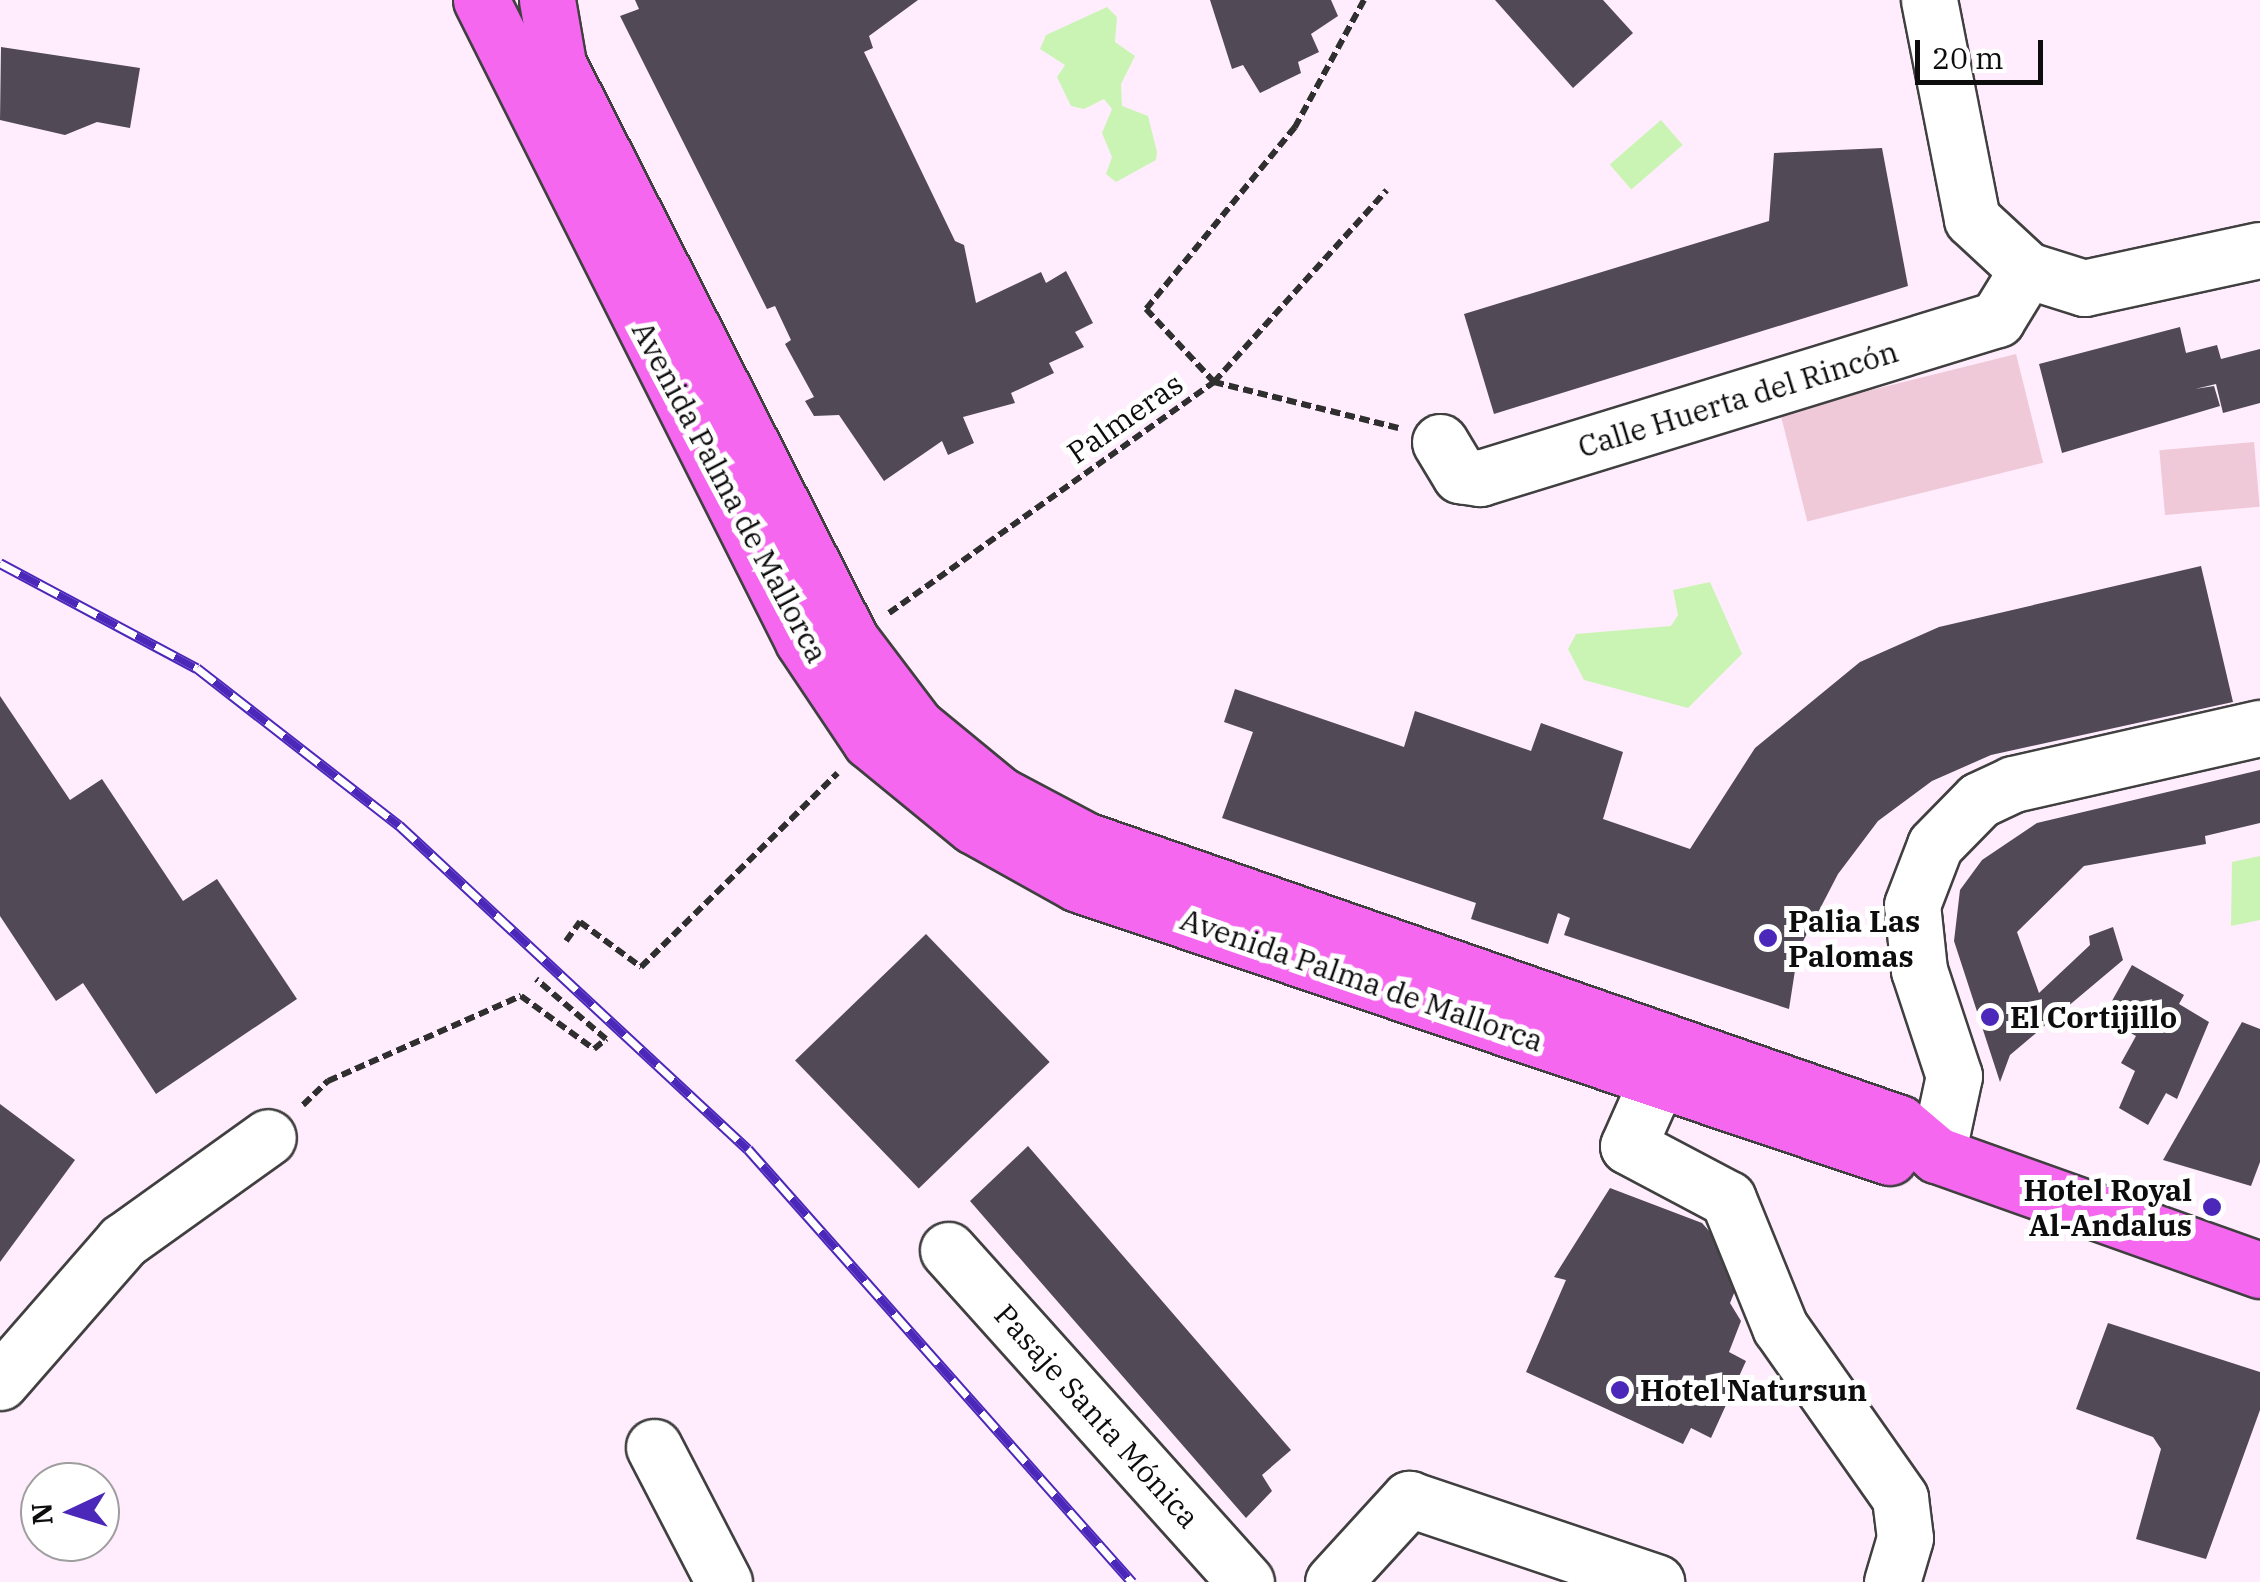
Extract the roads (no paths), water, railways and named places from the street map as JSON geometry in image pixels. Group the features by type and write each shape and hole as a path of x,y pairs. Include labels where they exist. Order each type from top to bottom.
{"main road":[{"name":"Avenida Palma de Mallorca","path":"480,0 802,641 870,740 974,826 1078,884 1662,1060"},
{"path":"492,0 514,0"},
{"name":"Avenida Palma de Mallorca","path":"548,0 558,64 852,640 916,726 1000,795 1085,840 1662,1060"},
{"path":"1662,1060 1886,1157 1936,1155 2260,1270"}],"street":[{"path":"1929,0 1972,219 2027,270 2084,288"},
{"path":"1997,319 2084,288 2260,250"},
{"path":"1997,319 2027,270"},
{"name":"Calle Huerta del Rincón","path":"1440,442 1460,475 1480,478 1997,319"},
{"path":"1936,1155 1954,1076 1919,970 1912,905 1935,845 1979,800 2012,784 2260,728"},
{"path":"1662,1060 1628,1146 1728,1199 1780,1327 1900,1498 1904,1538 1892,1582"},
{"path":"0,1382 124,1241 268,1137"},
{"name":"Pasaje Santa Mónica","path":"948,1250 1246,1582"},
{"path":"654,1446 724,1582"},
{"path":"1333,1582 1409,1499 1656,1582"}],"railway":[{"path":"0,563 197,668 399,825 748,1149 1132,1582"}],"place":[{"name":"Palia Las Palomas","path":"1768,938"},
{"name":"El Cortijillo","path":"1990,1017"},
{"name":"Hotel Royal Al-Andalus","path":"2212,1207"},
{"name":"Hotel Natursun","path":"1620,1390"}]}
